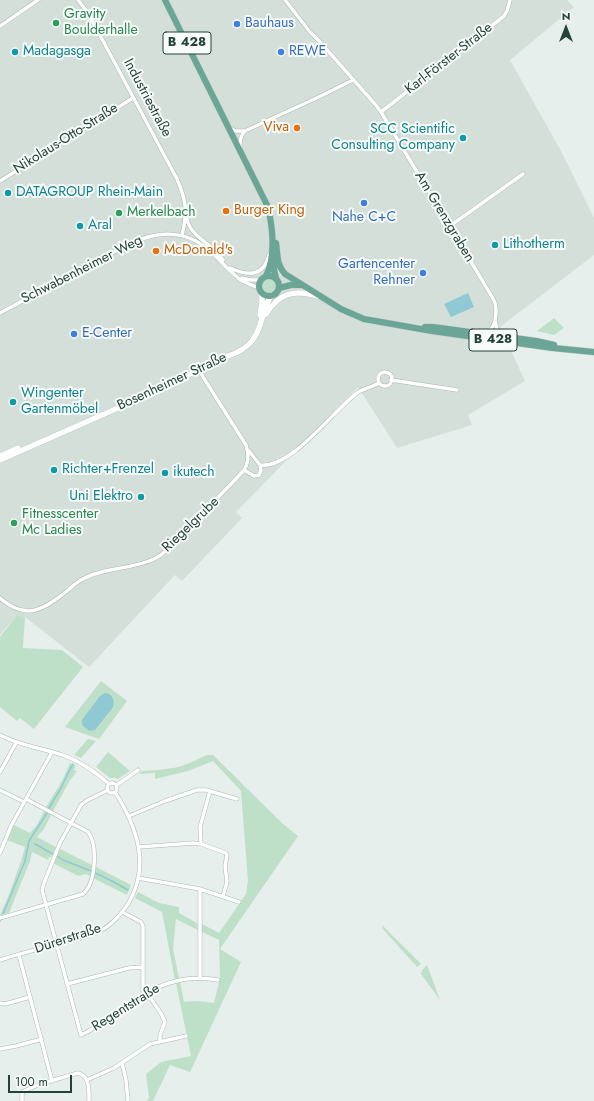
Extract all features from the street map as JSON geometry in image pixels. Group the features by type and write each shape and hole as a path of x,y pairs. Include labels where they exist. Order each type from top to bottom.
{"main road":[{"name":"B 428","path":"165,0 268,206 277,258 279,266 285,274 341,309 364,319 411,326 432,331 553,348 594,352"},
{"name":"B 428","path":"263,278 271,262 274,242"},
{"name":"B 428","path":"274,242 274,270 277,279 303,285"},
{"path":"279,288 277,279 271,276 263,278 258,285 258,288 262,294 269,296 279,288 292,285 303,285"},
{"name":"B 428","path":"411,326 433,327 536,341 576,350"}],"street":[{"path":"0,26 38,0"},
{"name":"Industriestraße","path":"78,0 86,9 177,179 182,191 188,225 194,233 212,248 225,262 227,267"},
{"name":"Am Grenzgraben","path":"284,0 310,32 381,112 493,299 496,309 496,327 501,335 506,337"},
{"name":"Karl-Förster-Straße","path":"381,112 504,16 510,0"},
{"path":"230,128 236,131 245,131 353,80"},
{"name":"Nikolaus-Otto-Straße","path":"0,181 133,98"},
{"path":"240,148 239,141 245,131"},
{"path":"450,226 523,174"},
{"name":"Industriestraße","path":"182,235 186,212"},
{"name":"Schwabenheimer Weg","path":"0,314 137,240 153,235 182,235 198,242 209,249 240,280 258,288"},
{"name":"Schwabenheimer Weg","path":"227,267 240,273 251,274 256,272 267,263 274,242"},
{"name":"Schwabenheimer Weg","path":"227,267 245,279 263,278"},
{"path":"262,319 274,302 285,295 306,293 324,298"},
{"name":"Bosenheimer Straße","path":"0,460 118,408 240,348 252,335 258,322 262,294"},
{"name":"Bosenheimer Straße","path":"0,456 198,368 240,352 255,337 269,299 272,295"},
{"path":"479,333 491,329 495,320"},
{"path":"198,368 246,445 248,451 260,465 261,470 259,475 254,476 244,470 247,465 248,451"},
{"path":"379,383 379,375 384,372 391,376 391,380"},
{"path":"379,383 386,385 390,383 391,380"},
{"path":"391,380 456,390"},
{"path":"260,465 265,466 275,462 297,450 358,392 379,383"},
{"name":"Riegelgrube","path":"0,598 14,608 32,611 43,608 80,580 95,574 143,564 155,558 180,537 244,470"},
{"path":"0,736 16,743 64,756 84,765 109,784"},
{"path":"0,772 16,743"},
{"path":"0,853 11,826 52,752"},
{"path":"138,770 117,785 118,788 115,792 110,792 108,790 83,803 58,848 42,890 68,984 129,968 143,967"},
{"path":"109,784 113,782 117,785"},
{"path":"108,790 107,787 109,784"},
{"path":"0,790 72,823 88,832 92,839 94,851 94,862 90,883 87,890 83,894 0,918"},
{"path":"129,816 197,790 206,790 237,799"},
{"path":"200,844 200,827 210,791"},
{"name":"Dürerstraße","path":"0,960 99,932 112,923 122,912 132,895 138,878 140,863 139,847 134,830 129,816 115,792"},
{"path":"139,847 193,843 226,853 225,866 227,882 223,896"},
{"path":"138,878 200,889 239,902"},
{"path":"200,889 200,978"},
{"path":"122,912 141,922 144,926 143,967 145,994 162,1015 165,1022 160,1036 160,1041"},
{"path":"19,955 52,1081"},
{"name":"Regentstraße","path":"68,984 81,1035 99,1027 121,1009 164,984 188,978 218,980"},
{"path":"0,1004 30,998"},
{"path":"87,1080 114,1068 150,1044 186,1036"},
{"path":"0,1049 10,1048 42,1039"},
{"path":"122,1063 126,1080 128,1101"},
{"path":"22,1101 22,1093 24,1091 78,1073 82,1074 87,1080 89,1101"}],"shaded area":[{"path":"0,0 567,0 574,7 510,60 562,153 594,218 594,255 500,327 525,381 468,415 472,425 397,448 358,387 236,512 242,518 182,581 175,575 89,667 25,617 17,615 0,635"}],"green space":[{"path":"269,278 276,283 277,286 272,293 269,294 262,289 261,286 266,279"},
{"path":"554,318 564,328 554,335 537,331"},
{"path":"17,615 25,617 23,648 62,650 83,667 34,729 20,718 17,721 0,707 0,637"},
{"path":"101,681 127,701 99,739 65,727"},
{"path":"88,739 96,741 81,758 74,755"},
{"path":"108,752 130,771 118,779 110,778 96,767"},
{"path":"207,755 213,755 283,824 298,836 220,949 241,962 190,1072 170,1065 153,1101 147,1101 149,1098 146,1074 161,1062 191,1056 176,983 180,982 184,1002 198,1001 214,1003 220,979 219,940 202,932 202,924 219,933 246,894 248,881 241,791 213,761 188,771 155,779 155,773 139,774 142,771 163,770 179,767"},
{"path":"70,763 76,765 74,770 77,771 69,782 53,811 46,807 62,781"},
{"path":"44,811 51,815 44,829 37,837 56,847 48,860 32,852 30,861 9,913 0,915 10,892 25,847 7,840 14,825 30,833 37,825"},
{"path":"60,849 92,865 90,876 86,874 78,876 53,863"},
{"path":"96,867 131,885 127,895 93,878"},
{"path":"138,892 159,903 179,907 179,913 197,923 198,930 176,919 173,949 179,978 175,980 162,912 135,898"},
{"path":"382,925 421,964 417,967 383,929"},
{"path":"427,965 440,1000 421,974 422,970"}],"water":[{"path":"468,293 474,307 451,317 444,304"},
{"path":"105,693 112,697 114,702 113,707 95,730 90,731 83,726 82,720 100,696"}],"waterway":[{"path":"49,808 73,764"},
{"path":"3,914 25,861 29,841 47,813"},
{"path":"35,844 53,854"},
{"path":"57,856 63,860 91,871"},
{"path":"95,873 128,890"}],"place":[{"name":"Gravity Boulderhalle","path":"56,23"},
{"name":"Bauhaus","path":"237,24"},
{"name":"Madagasga","path":"15,52"},
{"name":"REWE","path":"281,52"},
{"name":"Viva","path":"297,128"},
{"name":"SCC Scientific Consulting Company","path":"463,138"},
{"name":"DATAGROUP Rhein-Main","path":"8,193"},
{"name":"Nahe C+C","path":"364,203"},
{"name":"Burger King","path":"226,211"},
{"name":"Merkelbach","path":"119,213"},
{"name":"Aral","path":"80,226"},
{"name":"Lithotherm","path":"495,245"},
{"name":"McDonald's","path":"156,251"},
{"name":"Gartencenter Rehner","path":"423,273"},
{"name":"E-Center","path":"74,334"},
{"name":"Wingenter Gartenmöbel","path":"13,402"},
{"name":"Richter+Frenzel","path":"54,470"},
{"name":"ikutech","path":"165,473"},
{"name":"Uni Elektro","path":"141,497"},
{"name":"Fitnesscenter Mc Ladies","path":"14,523"}]}
